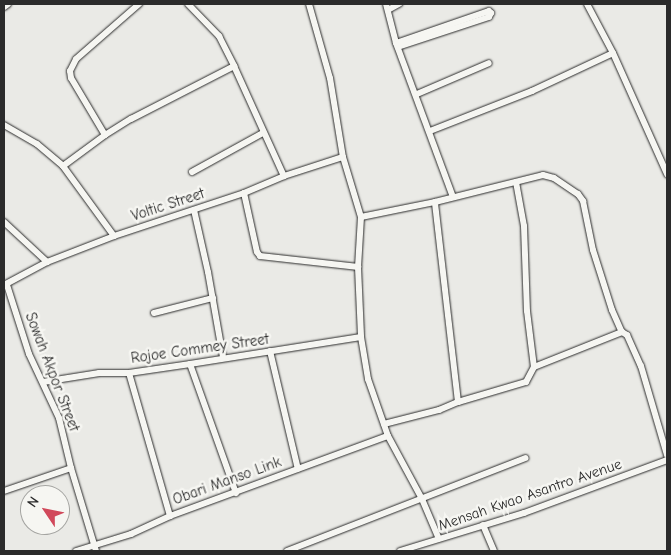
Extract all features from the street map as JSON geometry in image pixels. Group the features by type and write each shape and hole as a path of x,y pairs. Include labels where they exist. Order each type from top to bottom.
{"street":[{"path":"4,7 8,4"},
{"path":"105,134 71,78 72,64 139,4"},
{"path":"188,4 219,36 284,176"},
{"path":"309,4 330,78 343,157 361,217 358,267 361,337 368,379 388,436 422,499 439,538"},
{"path":"399,4 387,7 397,45 417,94 453,197"},
{"path":"588,4 613,53 667,174"},
{"path":"397,45 456,26"},
{"path":"430,131 532,91 613,53"},
{"path":"417,94 488,63"},
{"path":"63,166 105,134 205,79 234,66"},
{"path":"4,125 37,144 63,166 114,236"},
{"path":"192,172 263,133"},
{"name":"Voltic Street","path":"5,285 47,262 114,236 244,193 284,176 343,157"},
{"path":"361,217 435,202 543,176 554,178 578,194 583,201 593,250 612,310 622,332 627,335 641,366 667,455"},
{"path":"384,424 440,410 458,402 526,382 534,367 527,311 524,226 516,182"},
{"path":"244,193 257,252 260,256 358,267"},
{"path":"435,202 458,402"},
{"path":"194,210 213,298 223,357"},
{"path":"4,222 47,262"},
{"name":"Sowah Akpor Street","path":"5,285 29,354 59,418 71,468 95,548"},
{"path":"154,313 213,298"},
{"path":"534,367 622,332"},
{"name":"Rojoe Commey Street","path":"43,382 99,373 129,373 361,337"},
{"path":"270,351 298,469"},
{"path":"190,364 236,493"},
{"path":"129,373 170,516"},
{"name":"Obari Manso Link","path":"76,551 95,548 170,516 388,436"},
{"path":"287,551 525,458"},
{"name":"Mensah Kwao Asantro Avenue","path":"400,551 524,513 667,460"},
{"path":"4,491 71,468"},
{"path":"483,525 494,551"}]}
